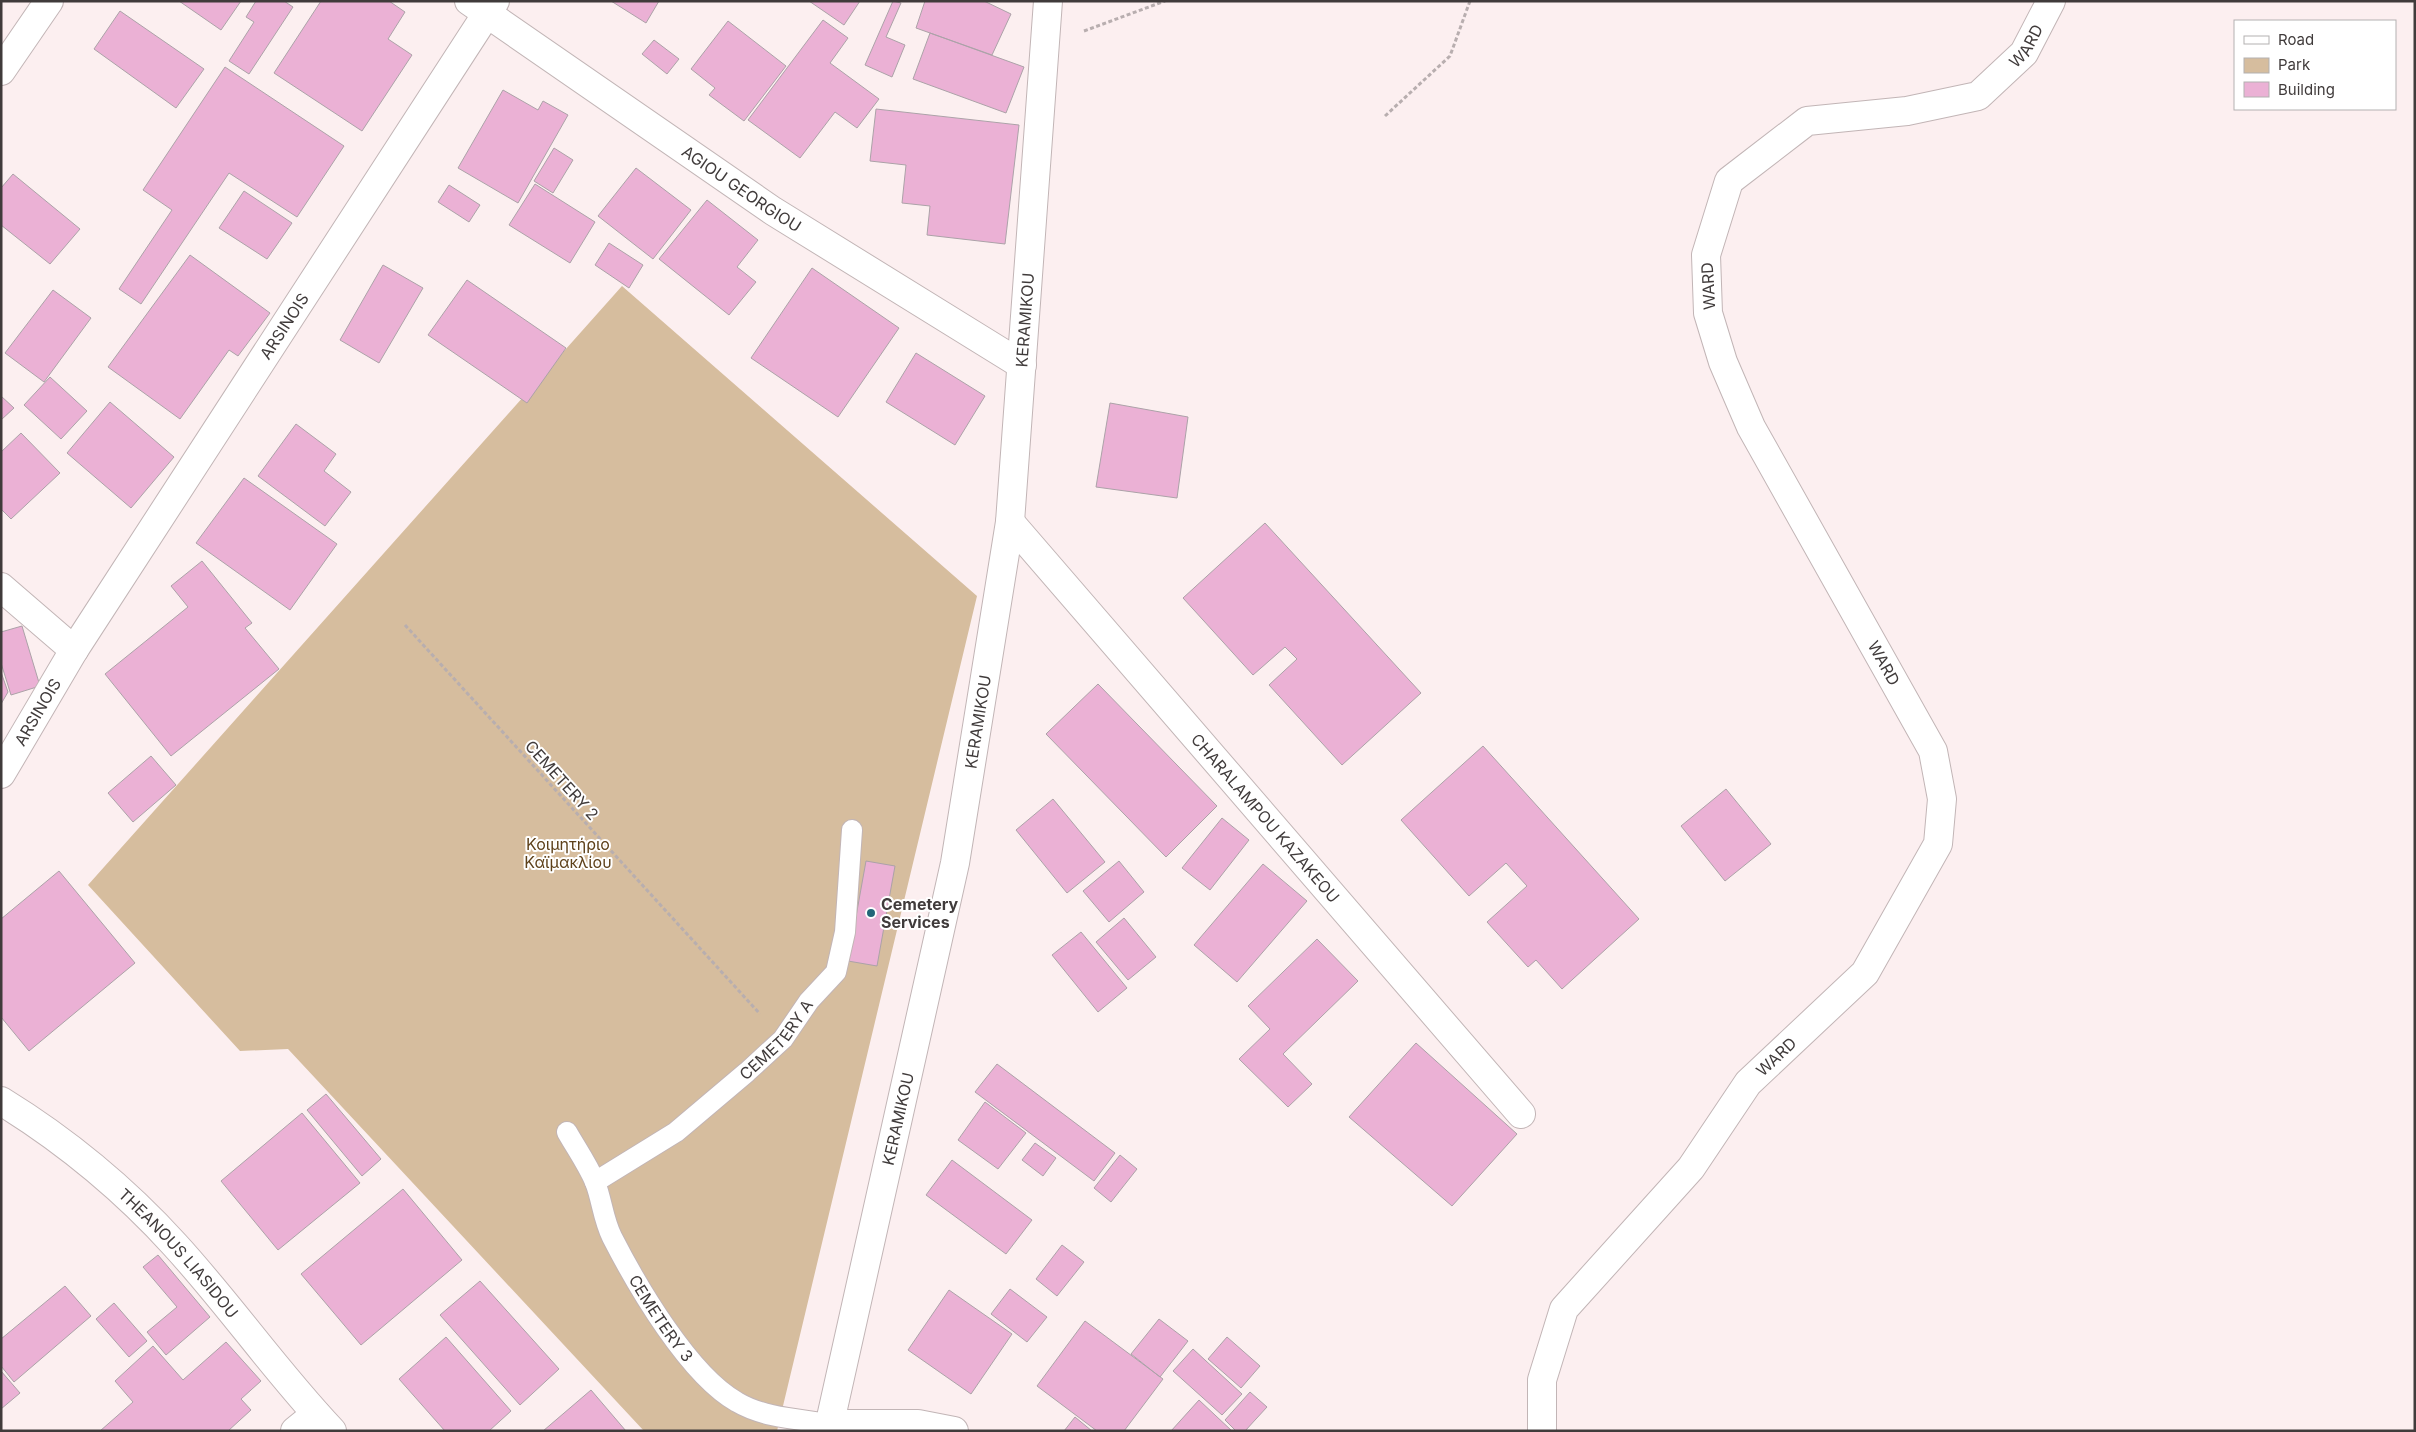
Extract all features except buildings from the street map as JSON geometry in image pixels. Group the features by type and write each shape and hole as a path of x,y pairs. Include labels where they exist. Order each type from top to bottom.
{"street":[{"path":"1,71 50,1"},
{"name":"KERAMIKOU","path":"829,1427 955,863 1010,522 1048,1"},
{"name":"WARD","path":"1542,1431 1542,1380 1564,1309 1691,1168 1748,1083 1865,973 1938,844 1942,799 1933,751 1751,427 1723,362 1708,313 1706,255 1729,181 1807,121 1907,111 1978,96 2024,53 2051,1"},
{"name":"AGIOU GEORGIOU","path":"483,5 773,211 1022,365"},
{"name":"ARSINOIS","path":"1,774 74,650 483,5"},
{"name":"CHARALAMPOU KAZAKEOU","path":"1010,522 1521,1114"},
{"path":"1,587 74,650"},
{"name":"THEANOUS LIASIDOU","path":"1,1101 40,1124 88,1161 132,1201 176,1246 314,1425"},
{"path":"829,1427 918,1424 954,1431"}],"lane":[{"name":"CEMETERY A","path":"595,1182 676,1132 784,1039 808,1001 836,972 845,932 852,830"},
{"name":"CEMETERY 3","path":"568,1132 595,1182 600,1207 611,1235 672,1336 706,1377 737,1402 763,1413 829,1427"}],"path":[{"path":"1045,45 1165,1"},
{"path":"1385,116 1450,56 1470,1"},
{"name":"CEMETERY 2","path":"405,625 737,992 784,1039"}],"green space":[{"name":"Κοιμητήριο Καϊμακλίου","path":"622,286 977,596 777,1431 644,1431 288,1049 240,1051 88,885"}],"place":[{"name":"Cemetery Services","path":"871,913"}]}
